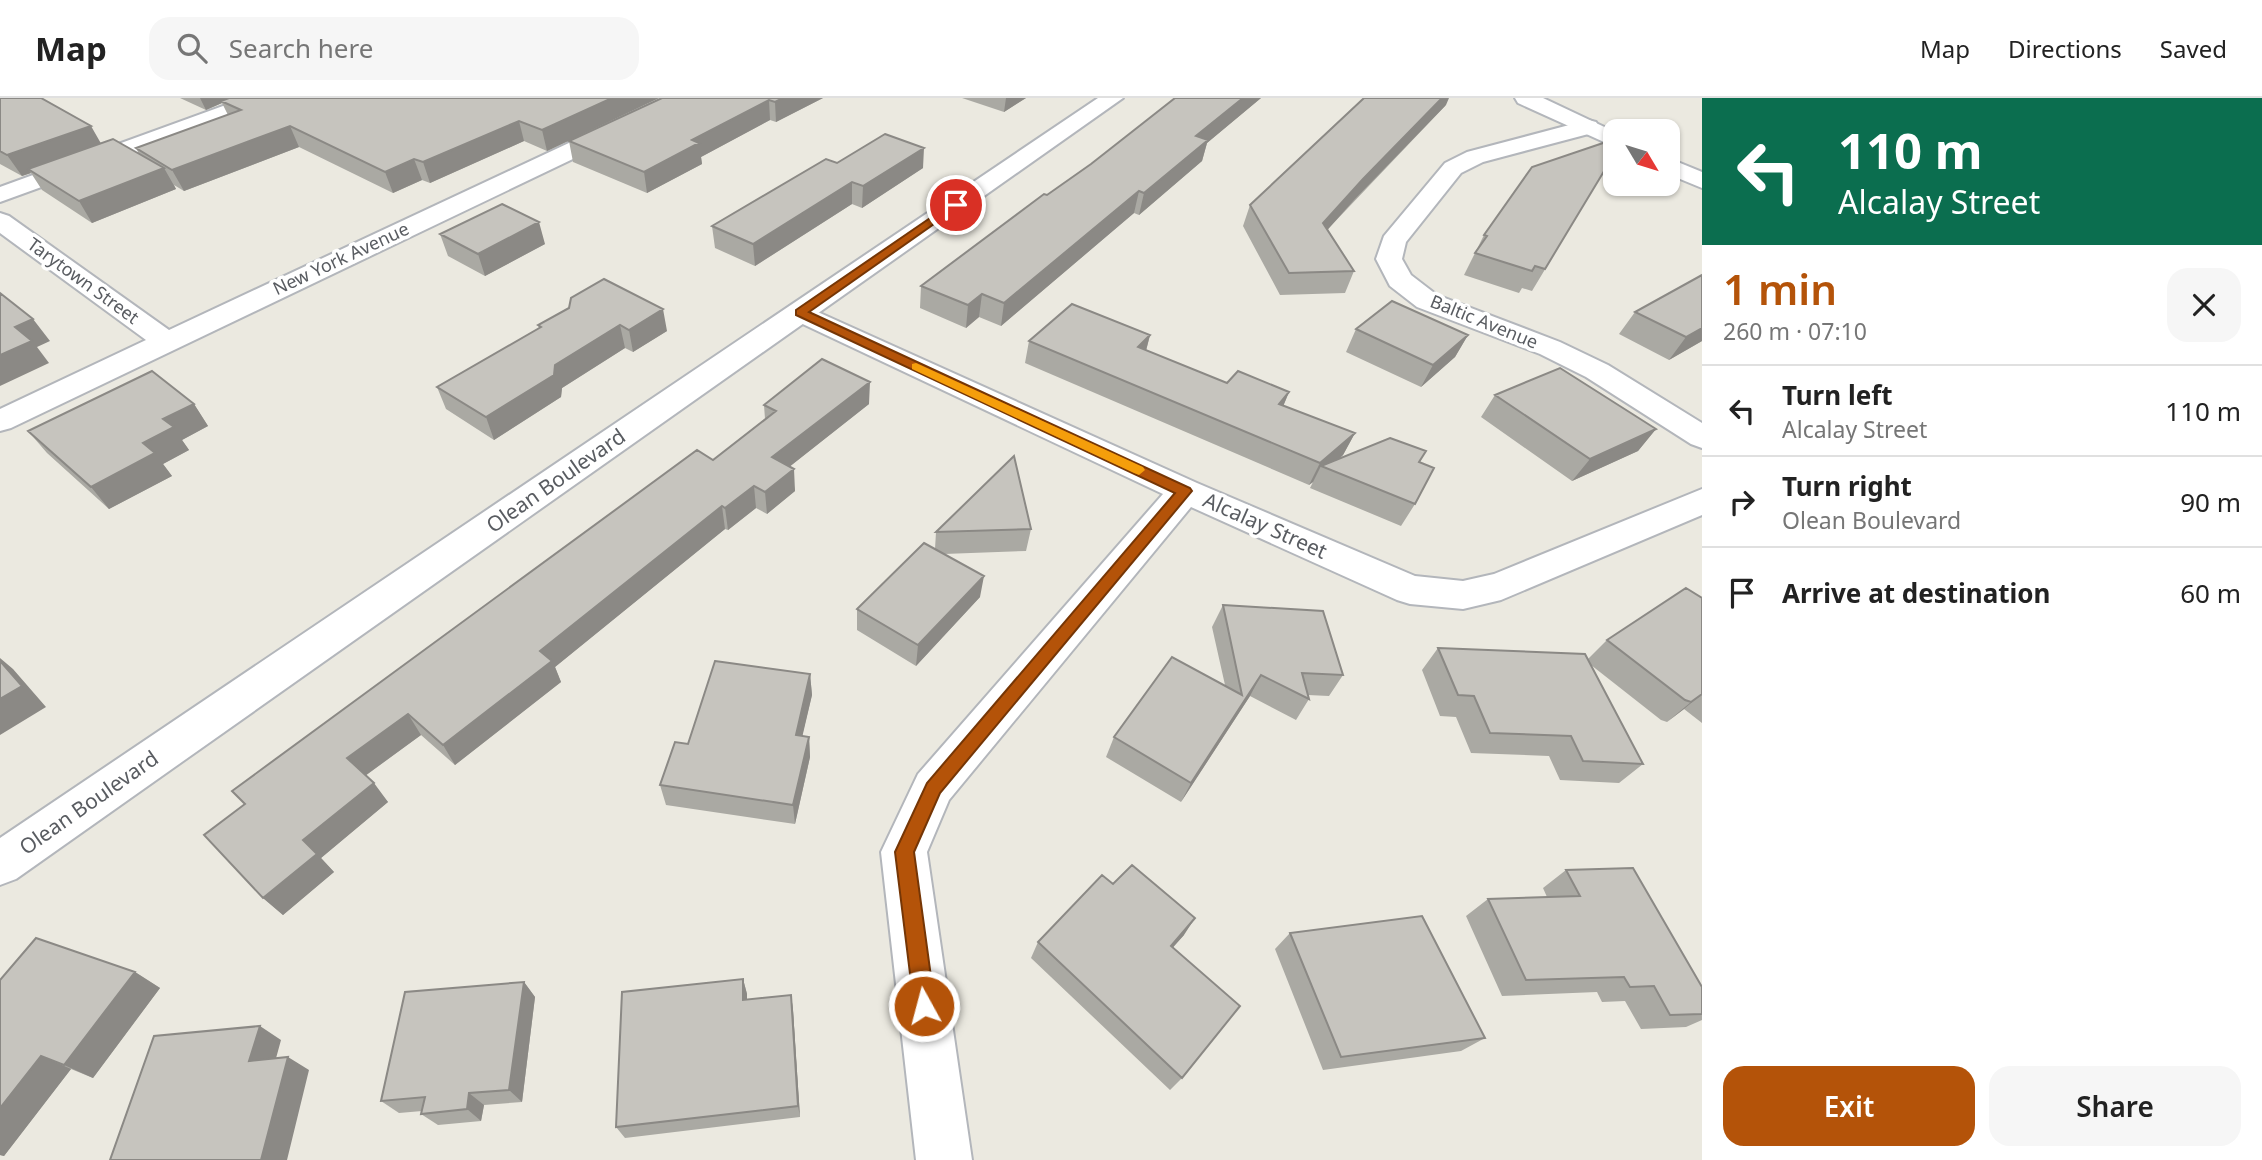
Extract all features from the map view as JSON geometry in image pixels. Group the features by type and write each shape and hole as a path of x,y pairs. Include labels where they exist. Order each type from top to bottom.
{"street":[{"path":"0,195 265,98"},
{"name":"New York Avenue","path":"0,421 682,98"},
{"name":"Olean Boulevard","path":"0,864 1112,98"},
{"path":"1526,98 1603,134"},
{"name":"Baltic Avenue","path":"1588,127 1475,157 1453,168 1393,240 1389,259 1400,280 1427,301 1550,348 1597,371 1702,437"},
{"path":"1680,171 1702,181"},
{"name":"Tarytown Street","path":"0,221 167,342"},
{"name":"Alcalay Street","path":"800,312 1185,491 1410,590 1463,595 1501,586 1702,501"},
{"path":"944,1160 904,852 933,788 1185,491"}],"building":[{"path":"0,98 41,98 91,126 7,155 0,151"},
{"path":"229,98 612,98 542,130 519,121 423,162 414,159 385,172 290,126 172,170 136,148 241,110 221,101"},
{"path":"662,98 783,98 775,102 769,100 692,140 699,143 644,172 569,141"},
{"path":"1175,98 1243,98 1196,136 1208,140 1144,193 1139,191 1004,303 982,294 968,305 921,286 1044,194 1047,195 1091,164"},
{"path":"1364,98 1442,98 1323,223 1354,271 1289,273 1250,205"},
{"path":"885,134 924,148 863,186 852,182 753,244 712,226 826,159 837,163"},
{"path":"113,139 164,168 79,201 28,169"},
{"path":"1603,143 1603,173 1545,269 1535,266 1532,271 1475,253 1487,236 1484,235 1532,167"},
{"path":"502,204 539,222 478,254 440,234"},
{"path":"1702,275 1702,328 1686,337 1635,312"},
{"path":"604,279 663,309 629,330 620,325 555,365 554,375 486,417 437,387 541,327 538,325 569,308 571,298"},
{"path":"0,293 33,319 15,327 32,341 0,355"},
{"path":"1392,301 1468,335 1433,365 1356,329"},
{"path":"1072,304 1150,335 1138,347 1227,383 1238,371 1289,392 1279,404 1355,433 1320,463 1029,341"},
{"path":"822,359 870,382 772,457 794,469 765,492 754,486 725,508 722,506 540,651 552,661 443,745 408,714 347,758 374,783 303,840 317,854 263,898 204,835 245,804 232,791 697,450 713,460 776,411 764,405"},
{"path":"1560,368 1656,429 1590,459 1495,395"},
{"path":"152,371 194,404 163,419 174,427 143,443 155,453 91,487 28,431"},
{"path":"1390,438 1426,451 1419,462 1434,468 1415,504 1321,466"},
{"path":"1014,456 1031,529 936,532"},
{"path":"924,543 984,576 918,645 857,609"},
{"path":"1686,588 1702,598 1702,694 1691,702 1607,640"},
{"path":"1223,605 1323,611 1343,675 1302,673 1309,699 1261,675 1191,783 1114,737 1172,657 1242,695"},
{"path":"1438,648 1585,654 1643,764 1583,761 1571,736 1490,733 1474,696 1458,695"},
{"path":"0,661 22,686 0,699"},
{"path":"715,661 810,674 796,735 809,737 793,805 660,785 675,742 688,744"},
{"path":"1132,865 1195,918 1171,946 1240,1006 1182,1078 1038,942 1102,875 1113,884"},
{"path":"1633,868 1702,987 1702,1014 1670,1015 1654,986 1630,987 1624,977 1526,980 1488,899 1580,896 1566,870"},
{"path":"1422,916 1485,1038 1341,1057 1290,933"},
{"path":"36,938 135,972 64,1065 41,1056 0,1108 0,980"},
{"path":"743,979 743,1000 791,995 798,1106 616,1127 622,992"},
{"path":"524,982 509,1090 469,1093 467,1109 421,1114 425,1097 381,1101 405,992"},
{"path":"260,1026 249,1061 288,1057 261,1160 110,1160 154,1036"}],"slow traffic":[{"path":"916,366 1139,470"}],"route":[{"path":"924,1006 904,852 933,788 1185,491 800,312 956,205"}]}
